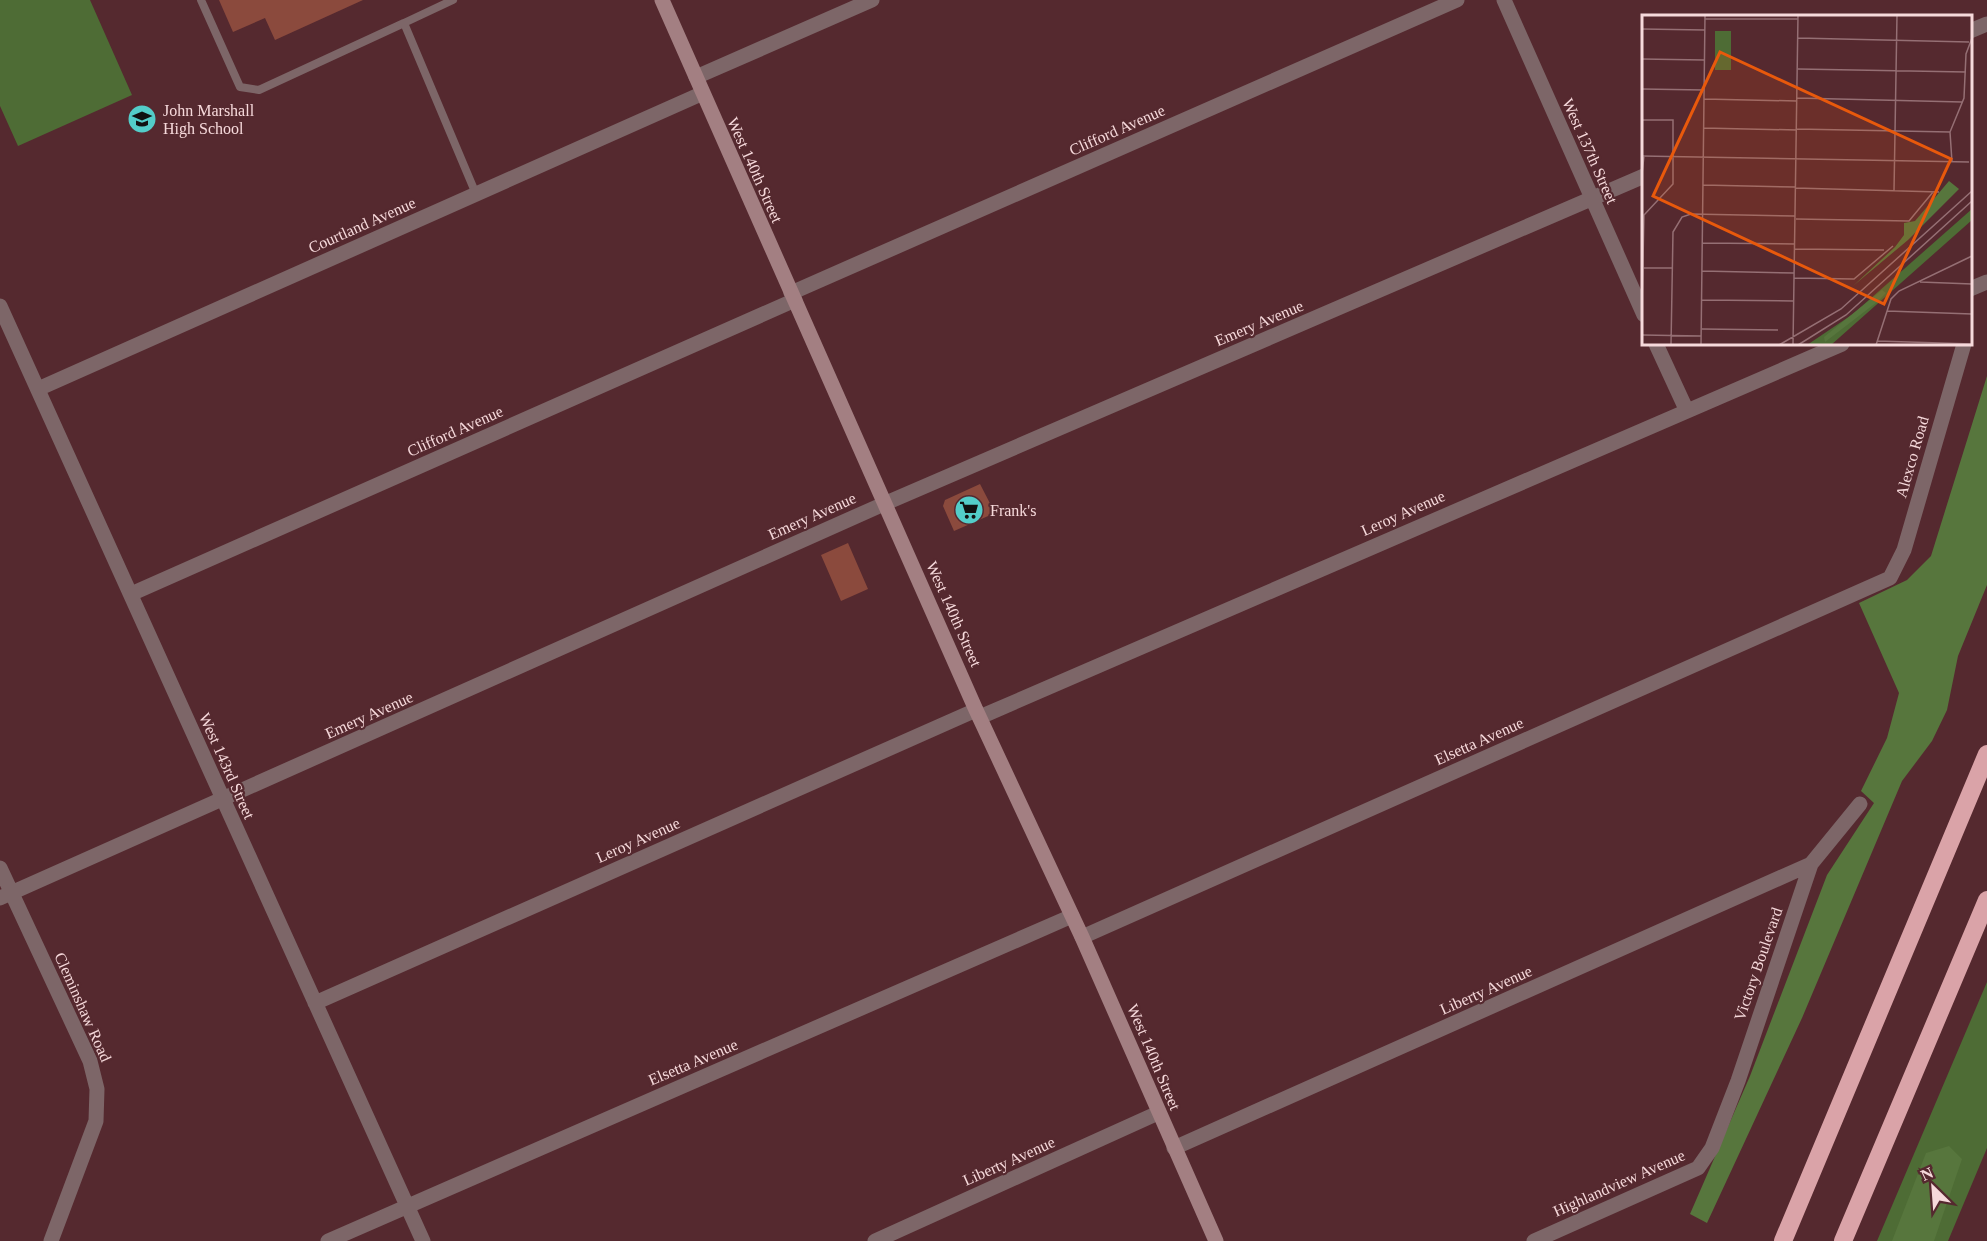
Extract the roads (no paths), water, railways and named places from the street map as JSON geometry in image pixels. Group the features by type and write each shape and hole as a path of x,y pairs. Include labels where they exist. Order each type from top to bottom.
{"highway":[{"path":"1783,1241 1987,754"},
{"path":"1843,1241 1987,900"}],"street":[{"name":"West 140th Street","path":"662,0 696,77 701,94 886,503 978,714 1082,937 1216,1241"},
{"path":"696,77 872,0"},
{"name":"Clifford Avenue","path":"131,594 1457,0"},
{"name":"West 137th Street","path":"1504,0 1642,311"},
{"path":"1972,31 1987,24"},
{"name":"Courtland Avenue","path":"38,389 701,94"},
{"name":"Emery Avenue","path":"6,896 886,503 1642,177"},
{"path":"1972,289 1987,282"},
{"name":"West 143rd Street","path":"0,306 4,324 38,389 423,1241"},
{"path":"1656,345 1686,409"},
{"name":"Leroy Avenue","path":"315,1003 978,714 1840,345"},
{"name":"Alexco Road","path":"1890,578 1904,550 1964,345"},
{"name":"Elsetta Avenue","path":"1082,937 1890,578"},
{"name":"Victory Boulevard","path":"1712,1148 1738,1081 1811,864 1860,804"},
{"name":"Liberty Avenue","path":"1174,1148 1811,864"},
{"name":"Cleminshaw Road","path":"0,868 6,896 90,1061 97,1089 96,1120 51,1241"},
{"name":"Elsetta Avenue","path":"328,1241 1072,916"},
{"name":"Liberty Avenue","path":"875,1241 1158,1113"},
{"name":"Highlandview Avenue","path":"1534,1241 1698,1168 1712,1148"}],"lane":[{"path":"201,0 240,87 259,90 453,0"},
{"path":"404,23 476,194"}],"place":[{"name":"John Marshall High School","path":"142,119"},
{"name":"Frank's","path":"969,510"}]}
